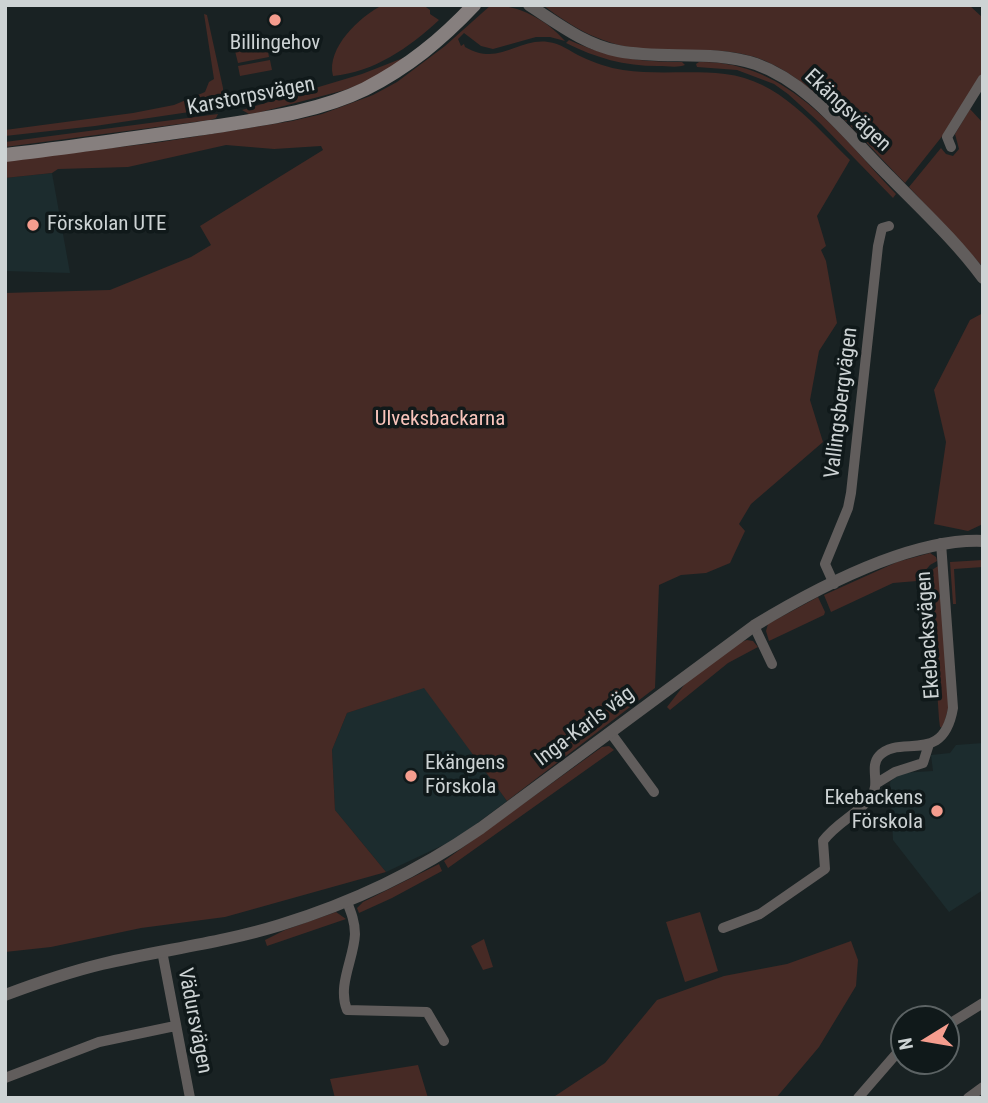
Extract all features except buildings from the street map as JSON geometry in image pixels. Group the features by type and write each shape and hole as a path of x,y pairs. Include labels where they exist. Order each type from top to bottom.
{"main road":[{"name":"Karstorpsvägen","path":"5,155 172,133 330,103 362,90 417,59 447,34 474,5"}],"street":[{"name":"Ekängsvägen","path":"529,5 580,37 615,51 735,59 755,64 793,83 823,109 902,190 962,252 983,278"},
{"path":"951,147 947,137 983,79"},
{"name":"Vallingsbergvägen","path":"834,584 825,564 848,508 851,493 878,246 882,228 889,226"},
{"name":"Inga-Karls väg","path":"5,995 70,972 254,932 347,902 393,882 439,857 481,828 754,626 876,564 942,543 983,541"},
{"name":"Ekebacksvägen","path":"877,783 895,772 923,763 929,744 946,732 951,723 953,708 942,543"},
{"path":"754,626 772,664"},
{"path":"610,732 654,792"},
{"path":"723,928 760,914 825,869 823,841 872,796 877,783 874,765 879,756 887,750 929,744"},
{"path":"347,902 354,919 355,935 346,974 347,1010 427,1012 444,1041"},
{"name":"Vädursvägen","path":"162,951 190,1098"},
{"path":"960,1017 983,1003"},
{"path":"5,1078 99,1042 175,1026"},
{"path":"859,1098 890,1061"},
{"path":"968,1098 983,1087"}],"shaded area":[{"name":"Förskolan UTE","path":"52,173 70,273 5,271 5,178"},
{"name":"Ekängens Förskola","path":"424,687 507,801 456,839 386,872 335,810 332,750 347,713"},
{"name":"Ekebackens Förskola","path":"983,743 983,890 949,912 893,840 890,782 900,773 933,771 931,755 950,753 956,745"}],"green space":[{"path":"383,5 423,5 439,20 416,40 377,64 363,70 333,76 335,55 347,34 364,17"},
{"name":"Ulveksbackarna","path":"491,5 532,15 565,41 536,37 493,49 481,46 464,33 458,39 461,46 464,44 477,52 488,54 537,42 548,42 607,67 648,72 725,74 744,78 762,85 794,106 850,160 817,216 826,246 821,250 826,261 837,323 819,351 810,400 823,442 751,504 739,524 745,531 730,563 706,573 681,575 659,585 655,688 507,801 424,688 347,713 332,750 335,810 386,872 225,917 141,928 51,947 5,952 5,293 110,290 191,257 211,245 200,226 323,150 321,146 274,149 226,145 128,167 58,169 52,173 5,178 5,161 161,142 322,114 373,95 397,82 445,46"},
{"path":"543,5 969,5 983,18 983,72 955,120 905,183 836,111 776,66 755,57 728,52 644,49 616,44 578,29"},
{"path":"204,14 207,15 223,88 223,107 5,136 5,130 174,105 205,92 209,82 214,79"},
{"path":"569,40 611,55 638,60 682,62 685,65 672,67 622,63 566,43"},
{"path":"266,41 269,57 238,63 234,47"},
{"path":"403,58 404,60 372,79 345,90 257,113 249,114 242,110 362,74"},
{"path":"270,60 272,70 240,76 238,66"},
{"path":"699,62 731,65 760,74 786,88 833,126 896,194 893,198 821,124 774,84 737,70 697,67"},
{"path":"970,109 983,123 983,267 909,187 941,148 946,154 953,156 959,149 955,134"},
{"path":"218,114 210,120 5,147 5,142"},
{"path":"983,313 983,524 968,531 934,524 946,442 934,390 970,320"},
{"path":"930,553 937,561 930,565 917,581 893,583 831,612 824,595 897,562"},
{"path":"983,560 983,567 954,569 956,604 953,604 950,562"},
{"path":"940,565 948,694 948,709 943,728 940,727 939,719 931,602 922,587 926,577"},
{"path":"818,597 824,615 769,641 766,631 768,624"},
{"path":"753,641 758,647 728,663 670,710 667,707 688,680 738,643"},
{"path":"609,746 614,750 448,868 444,861 602,747"},
{"path":"439,864 442,871 359,913 357,908 363,902"},
{"path":"336,912 346,919 267,946 265,940 285,930"},
{"path":"700,912 718,971 685,982 666,922"},
{"path":"484,939 493,967 483,970 471,946"},
{"path":"851,941 858,960 856,986 819,1047 776,1098 552,1098 605,1063 657,1000 724,976 787,964"},
{"path":"418,1065 428,1098 335,1098 330,1079"}],"place":[{"name":"Billingehov","path":"275,20"},
{"name":"Förskolan UTE","path":"33,225"},
{"name":"Ekängens Förskola","path":"411,776"},
{"name":"Ekebackens Förskola","path":"937,811"}]}
